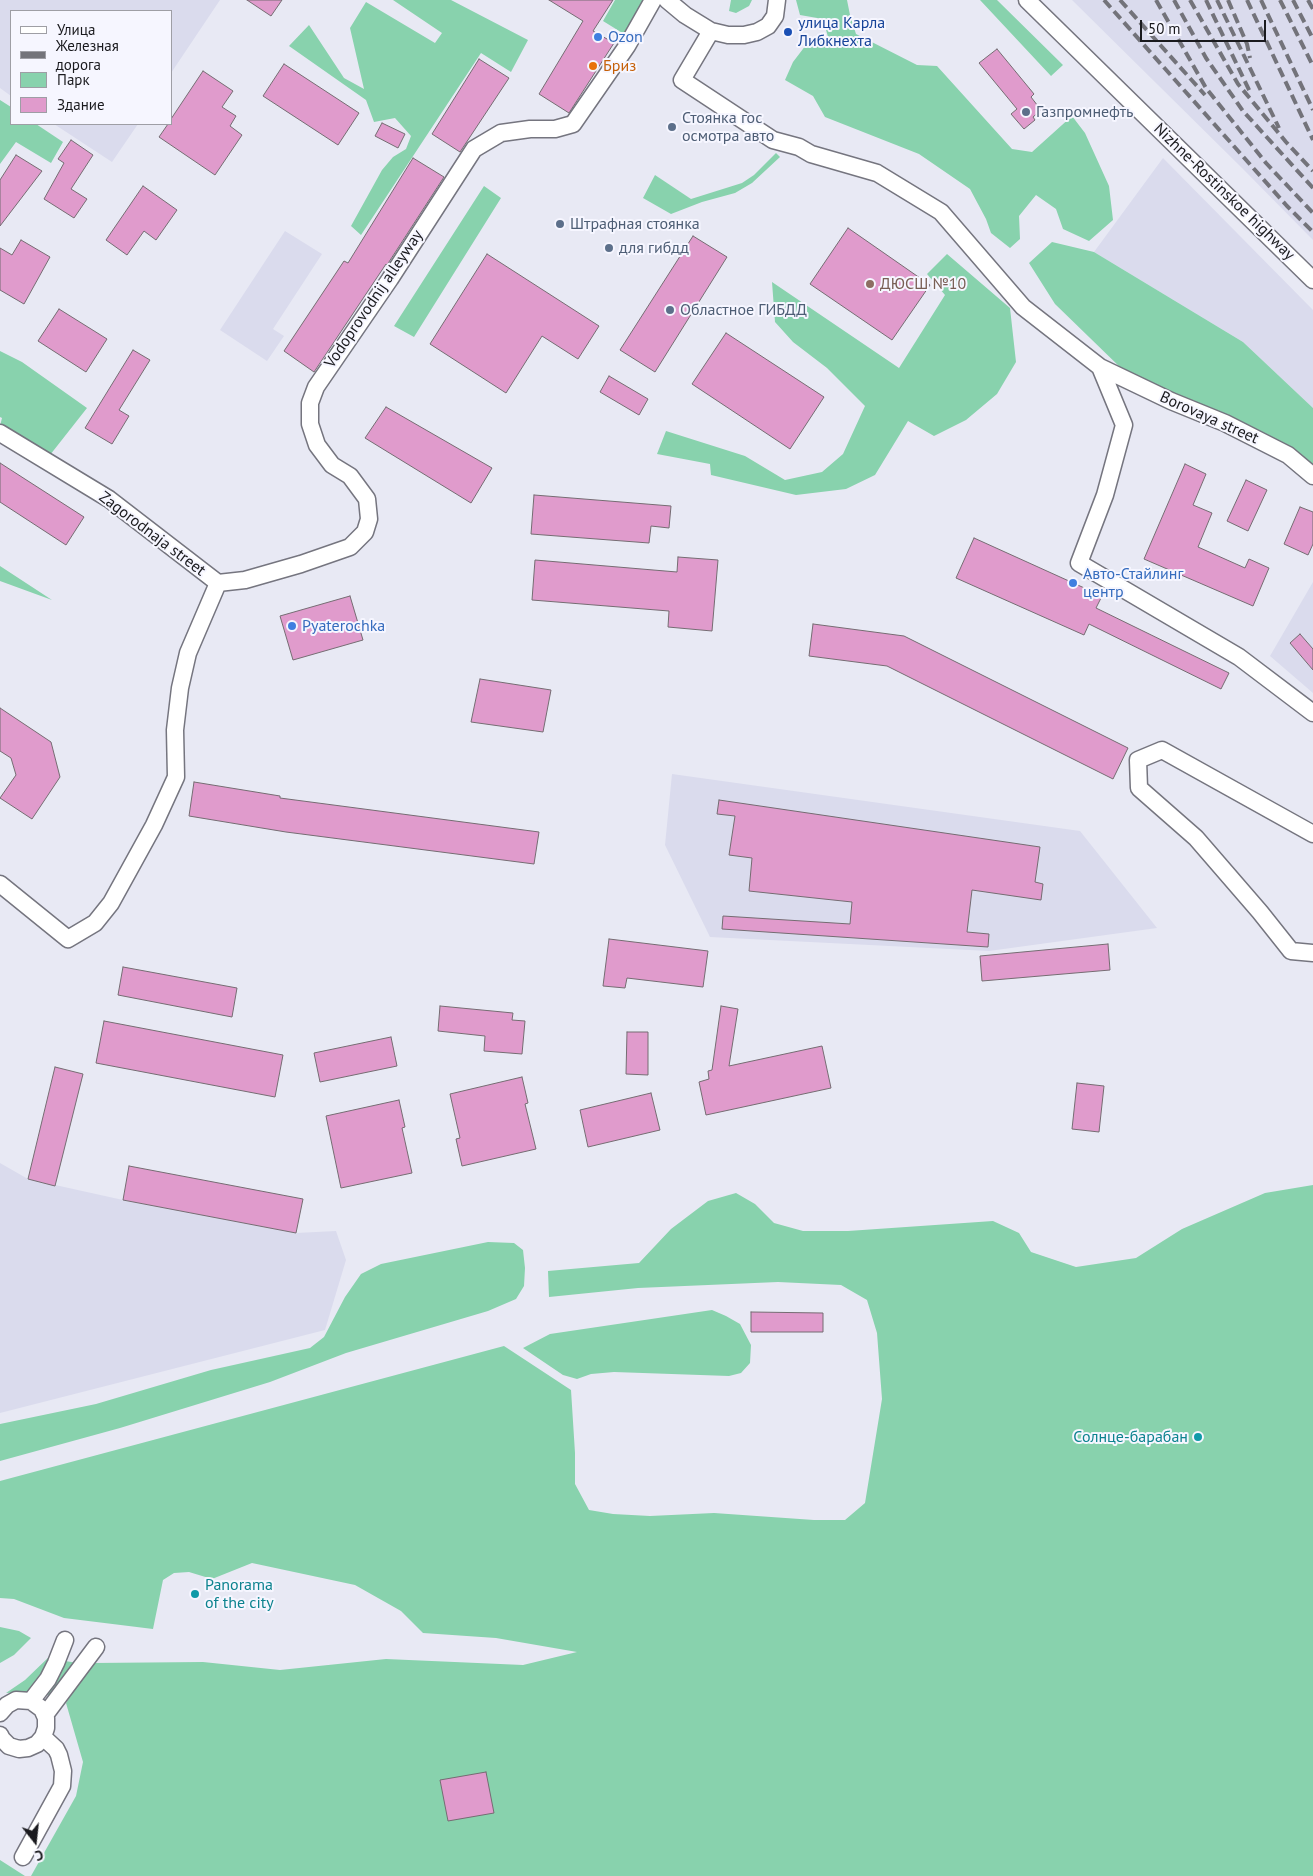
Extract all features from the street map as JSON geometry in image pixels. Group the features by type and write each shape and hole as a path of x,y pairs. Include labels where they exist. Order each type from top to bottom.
{"street":[{"name":"Vodoprovodnij alleyway","path":"218,583 245,580 301,564 350,547 365,532 369,519 367,499 350,476 332,465 314,438 310,424 310,403 316,387 390,279 474,149 501,133 530,129 555,129 573,124 626,46 653,0"},
{"path":"667,0 685,16 711,31 744,36 768,26 775,16 777,0"},
{"name":"Nizhne-Rostinskoe highway","path":"1027,0 1313,280"},
{"name":"Borovaya street","path":"711,31 682,80 773,140 799,147 810,154 877,173 941,212 1023,307 1100,367 1171,401 1225,423 1288,455 1313,476"},
{"path":"1100,367 1124,425 1105,495 1079,563 1239,657 1313,713"},
{"name":"Zagorodnaja street","path":"0,433 109,499 218,583 188,653 180,688 175,730 176,778 154,825 111,903 95,923 68,939 0,884"},
{"path":"1313,834 1162,750 1138,760 1139,788 1196,838 1291,951 1313,953"},
{"path":"31,1701 48,1679 65,1640"},
{"path":"45,1715 96,1646"},
{"path":"0,1713 7,1705 16,1700 31,1701 42,1709 45,1715 46,1728 43,1737 37,1744 28,1748 19,1749 9,1746 0,1735"},
{"path":"23,1856 62,1786 63,1771 59,1755 56,1749 43,1737"}],"shaded area":[{"path":"0,0 220,0 172,72 172,10 10,10 10,95 0,88"},
{"path":"1072,0 1313,0 1313,240 1242,168"},
{"path":"56,125 137,125 112,162"},
{"path":"1163,158 1313,310 1313,408 1243,342 1094,252"},
{"path":"285,231 322,254 273,329 284,336 267,361 220,330"},
{"path":"1313,582 1313,693 1270,656"},
{"path":"672,774 1080,831 1157,928 989,951 710,937 665,845"},
{"path":"0,1163 28,1179 123,1200 296,1233 336,1231 346,1260 325,1330 0,1413"}],"green space":[{"path":"393,0 451,0 528,40 511,72 481,53 361,235 351,226 382,170 393,157 406,149 411,136 395,118 374,122 366,100 289,46 309,25 344,78 364,89 350,28 366,2 435,43 442,33"},
{"path":"615,0 643,0 634,20 624,34 603,21"},
{"path":"731,0 752,0 749,6 736,13 729,11"},
{"path":"796,0 847,0 856,34 917,65 937,66 1012,149 1032,152 1072,116 1085,133 1109,186 1113,220 1089,241 1063,229 1056,209 1036,195 1019,216 1020,239 1010,248 991,233 986,219 970,189 919,154 825,117 813,96 785,80 793,62 806,45 828,37 823,19 800,15"},
{"path":"980,0 997,0 1063,65 1051,76"},
{"path":"0,100 10,106 10,125 38,125 63,142 51,163 16,142 0,164"},
{"path":"776,153 780,157 752,183 735,193 702,202 671,214 643,198 655,175 691,199 742,183 754,175"},
{"path":"484,186 501,198 414,337 394,326"},
{"path":"1052,242 1094,252 1243,342 1313,408 1313,465 1124,371 1055,304 1029,263"},
{"path":"947,254 1010,308 1016,362 997,394 966,420 934,436 908,421 875,475 846,489 796,495 711,475 710,464 657,454 666,431 745,456 785,480 822,472 843,454 865,406 827,368 793,342 775,322 772,282 899,368 945,295 927,274"},
{"path":"0,351 22,362 87,408 50,455 0,426 2,418 0,417"},
{"path":"0,566 52,600 0,581"},
{"path":"1313,1185 1313,1876 31,1876 76,1796 83,1762 66,1703 92,1663 203,1662 280,1670 386,1659 523,1665 577,1652 496,1638 423,1633 401,1611 355,1585 252,1563 212,1579 189,1572 174,1573 163,1580 153,1629 64,1618 14,1599 0,1598 0,1481 504,1346 571,1390 575,1484 589,1510 613,1514 650,1516 714,1513 814,1520 845,1520 865,1503 882,1399 877,1333 867,1300 841,1285 778,1282 638,1288 549,1297 548,1271 639,1263 671,1229 708,1201 736,1193 755,1204 774,1223 803,1231 848,1231 993,1221 1019,1233 1031,1252 1076,1267 1136,1258 1182,1229 1265,1193"},
{"path":"488,1242 514,1243 523,1250 524,1286 516,1299 488,1311 346,1353 270,1382 120,1428 0,1461 0,1424 96,1404 211,1370 310,1348 324,1337 345,1297 361,1274 381,1264"},
{"path":"712,1310 740,1324 751,1345 750,1363 741,1373 729,1376 614,1372 591,1374 577,1379 563,1375 523,1348 550,1334"},
{"path":"0,1627 19,1631 31,1638 14,1655 0,1663"},
{"path":"51,1655 46,1670 29,1692 6,1693 25,1680"},
{"path":"65,1661 78,1663 52,1697 47,1695 60,1674"},
{"path":"0,1860 25,1876 0,1876"}],"building":[{"path":"247,0 282,0 271,16"},
{"path":"549,0 613,0 593,31 614,43 569,113 539,94 583,21"},
{"path":"997,49 1034,94 1031,97 1041,110 1033,117 1035,120 1024,129 1011,114 1017,109 979,63"},
{"path":"479,59 509,78 460,152 432,134"},
{"path":"284,64 359,113 338,145 263,96"},
{"path":"203,71 233,91 222,107 236,116 230,126 242,135 215,175 159,137 167,125 172,125 172,118"},
{"path":"382,123 405,134 398,148 375,136"},
{"path":"71,140 93,155 71,189 87,199 74,218 44,199 64,163 58,159"},
{"path":"16,155 42,171 0,226 0,180"},
{"path":"413,158 444,177 314,372 284,351 344,261 348,263"},
{"path":"143,186 177,210 156,240 144,231 127,255 106,240"},
{"name":"ДЮСШ №10","path":"848,228 930,285 892,340 810,284"},
{"name":"Областное ГИБДД","path":"693,236 727,257 655,372 620,350"},
{"path":"21,240 50,257 24,304 0,290 0,248 12,255"},
{"path":"487,254 599,326 578,359 542,336 506,393 430,344"},
{"path":"59,309 107,339 86,372 38,341"},
{"path":"726,333 824,397 790,449 692,384"},
{"path":"133,350 150,360 119,410 129,416 112,444 85,428"},
{"path":"609,376 648,399 639,415 600,392"},
{"path":"386,407 492,468 471,503 365,438"},
{"path":"0,463 84,517 66,545 0,502"},
{"path":"1185,464 1206,474 1193,505 1212,513 1198,547 1245,568 1249,559 1269,568 1253,606 1144,559"},
{"path":"1246,480 1267,490 1248,531 1227,521"},
{"path":"534,495 671,506 669,528 651,526 649,543 531,534"},
{"path":"1300,507 1313,512 1313,544 1308,555 1284,544"},
{"path":"974,538 1102,596 1096,608 1229,673 1221,689 1089,624 1084,635 956,578"},
{"path":"678,557 718,560 712,631 668,627 669,611 532,600 535,560 677,572"},
{"path":"350,596 363,640 293,660 280,616"},
{"path":"813,624 904,636 1128,748 1113,779 887,666 809,656"},
{"path":"1300,634 1313,649 1313,670 1290,643"},
{"path":"480,679 551,690 543,732 471,722"},
{"path":"0,708 51,742 60,777 32,819 0,798 16,775 11,758 0,751"},
{"path":"194,782 280,796 280,798 539,832 534,864 286,832 189,816"},
{"path":"719,800 1040,847 1035,882 1043,884 1041,900 972,890 967,932 989,934 988,947 722,929 723,916 850,924 852,902 749,891 752,858 729,855 735,816 717,814"},
{"path":"609,939 708,951 703,987 627,978 625,988 603,986"},
{"path":"1108,944 1110,970 982,981 980,956"},
{"path":"123,967 237,988 232,1017 118,995"},
{"path":"440,1006 513,1013 512,1020 525,1021 522,1054 484,1051 485,1036 438,1031"},
{"path":"721,1006 738,1009 729,1066 822,1046 831,1088 706,1115 699,1082 709,1079 708,1071 712,1070"},
{"path":"104,1021 283,1055 275,1097 96,1063"},
{"path":"627,1032 648,1032 648,1075 626,1074"},
{"path":"391,1037 397,1066 320,1082 314,1053"},
{"path":"55,1067 83,1074 55,1186 28,1179"},
{"path":"522,1077 528,1103 525,1104 536,1149 462,1166 456,1139 460,1138 450,1094"},
{"path":"1077,1083 1104,1086 1099,1132 1072,1129"},
{"path":"651,1093 660,1130 588,1147 580,1110"},
{"path":"399,1100 405,1127 402,1128 412,1173 341,1188 326,1116"},
{"path":"129,1166 303,1199 296,1233 123,1200"},
{"path":"751,1312 823,1313 823,1332 751,1332"},
{"path":"486,1772 494,1813 448,1821 440,1780"}],"railway":[{"path":"1104,0 1287,206 1313,232"},
{"path":"1120,0 1205,95"},
{"path":"1156,0 1206,88 1266,163 1313,213"},
{"path":"1174,0 1206,58 1243,111 1313,188"},
{"path":"1190,0 1238,84 1286,142 1313,171"},
{"path":"1206,0 1250,92"},
{"path":"1217,0 1279,128"},
{"path":"1228,0 1247,44 1250,58"},
{"path":"1247,0 1313,140"},
{"path":"1261,0 1313,110"},
{"path":"1280,0 1313,66"},
{"path":"1293,0 1313,39"},
{"path":"1308,0 1313,9"}],"place":[{"name":"улица Карла Либкнехта","path":"788,32"},
{"name":"Ozon","path":"598,37"},
{"name":"Бриз","path":"593,66"},
{"name":"Газпромнефть","path":"1026,112"},
{"name":"Стоянка гос осмотра авто","path":"672,127"},
{"name":"Штрафная стоянка","path":"560,224"},
{"name":"для гибдд","path":"609,248"},
{"name":"ДЮСШ №10","path":"870,284"},
{"name":"Областное ГИБДД","path":"670,310"},
{"name":"Авто-Стайлинг центр","path":"1073,583"},
{"name":"Pyaterochka","path":"292,626"},
{"name":"Солнце-барабан","path":"1198,1437"},
{"name":"Panorama of the city","path":"195,1594"}]}
